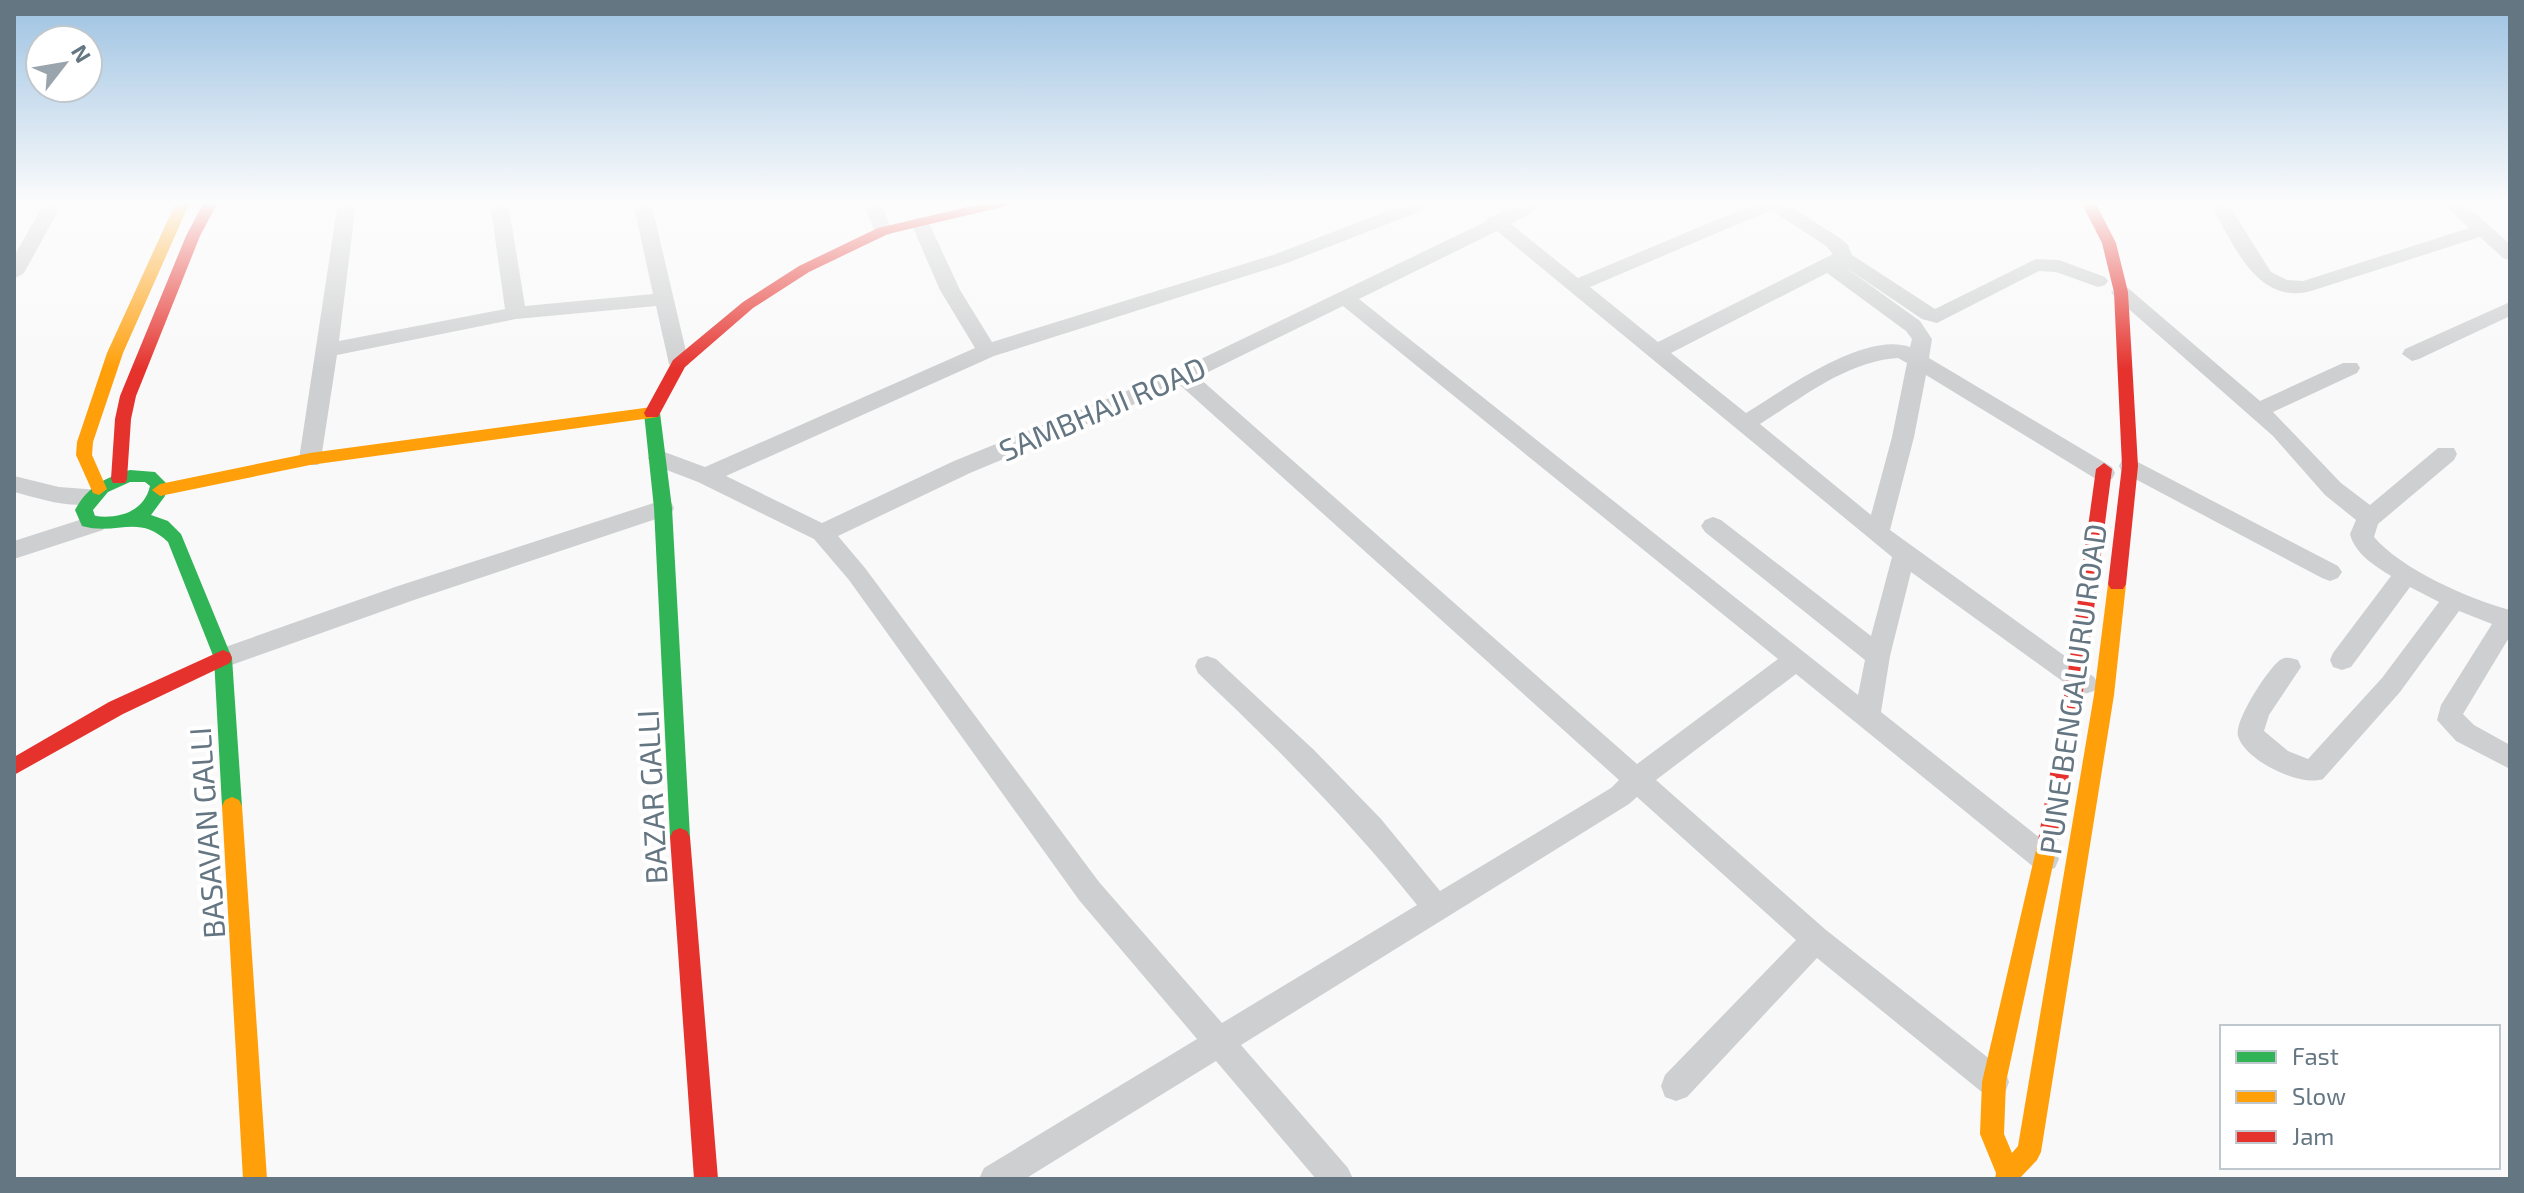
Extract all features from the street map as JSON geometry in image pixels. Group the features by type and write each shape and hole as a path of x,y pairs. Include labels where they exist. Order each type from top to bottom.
{"street":[{"path":"95,524 88,521 84,510 95,492 84,455 85,442 115,353 158,258"},
{"path":"119,479 123,419 128,396 184,258"},
{"path":"310,459 340,258"},
{"path":"508,258 516,313"},
{"path":"655,258 679,364"},
{"path":"160,490 310,459 652,413 679,364 748,305 792,276 829,258"},
{"path":"936,258 950,290 987,351"},
{"path":"706,476 987,351 1283,258"},
{"name":"SAMBHAJI ROAD","path":"822,533 962,467 1183,376 1423,258"},
{"path":"1541,258 1904,554 2076,679 2104,695"},
{"path":"1576,286 1642,258"},
{"path":"1656,352 1837,258"},
{"name":"PUNE BENGALURU ROAD","path":"2008,1176 2029,1152 2104,695 2130,466 2121,292 2113,258"},
{"path":"2253,258 2264,276 2273,283 2293,288 2396,258"},
{"path":"1836,261 1937,316 2036,265 2059,266 2097,279"},
{"path":"1836,261 1920,333 1922,339 1903,437 1878,532"},
{"path":"2121,292 2258,410 2300,450 2333,489 2370,518"},
{"path":"1344,297 1794,661 2045,859"},
{"path":"328,350 516,313 664,299"},
{"path":"2412,354 2510,308"},
{"path":"1744,424 1824,376 1885,349 1902,351 2105,463 2076,679 2045,859 1994,1082 1992,1134 2008,1176"},
{"path":"2258,410 2350,368"},
{"path":"1183,376 1816,939 1994,1082"},
{"name":"BAZAR GALLI","path":"652,413 663,508 680,834 706,1179"},
{"path":"2446,454 2370,518 2362,531 2365,543 2407,573 2454,600 2509,620 2450,713 2450,720 2465,733 2510,758"},
{"path":"659,458 706,476 822,533 857,574 1089,891 1337,1179"},
{"path":"2130,466 2330,572"},
{"path":"14,484 59,495 95,492 119,479 149,476 159,484 160,490 153,504 136,517 114,524 95,524 14,550"},
{"path":"14,767 97,715 223,658 406,593 663,508"},
{"name":"BASAVAN GALLI","path":"136,517 162,526 175,539 223,658 255,1179"},
{"path":"1713,526 1878,656"},
{"path":"1867,718 1878,656 1904,554"},
{"path":"2342,660 2407,573"},
{"path":"2289,667 2268,696 2250,734 2256,742 2295,767 2314,771 2391,685 2454,600"},
{"path":"995,1179 1620,796 1637,779 1794,661"},
{"path":"1207,666 1305,758 1360,815 1437,909"},
{"path":"1676,1086 1816,939"}],"traffic: fast":[{"path":"652,413 663,508 680,837"},
{"path":"130,476 149,476 159,484 151,505 143,513 122,522 88,521 84,510 92,497 109,484 130,476"},
{"path":"136,517 162,526 175,539 223,658 232,806"}],"traffic: slow":[{"path":"99,489 84,455 85,442 115,353 158,258"},
{"path":"160,490 310,459 652,413"},
{"path":"2007,1179 2008,1173 2029,1152 2104,695 2117,584"},
{"path":"232,806 255,1179"},
{"path":"2008,1173 1992,1134 1994,1082 2047,846"}],"traffic: jam":[{"path":"119,479 123,419 128,396 184,258"},
{"path":"652,413 679,364 748,305 828,258"},
{"path":"2113,258 2121,292 2130,466 2117,584"},
{"path":"2047,846 2076,679 2104,469"},
{"path":"14,767 116,708 223,658"},
{"path":"680,837 706,1179"}]}
